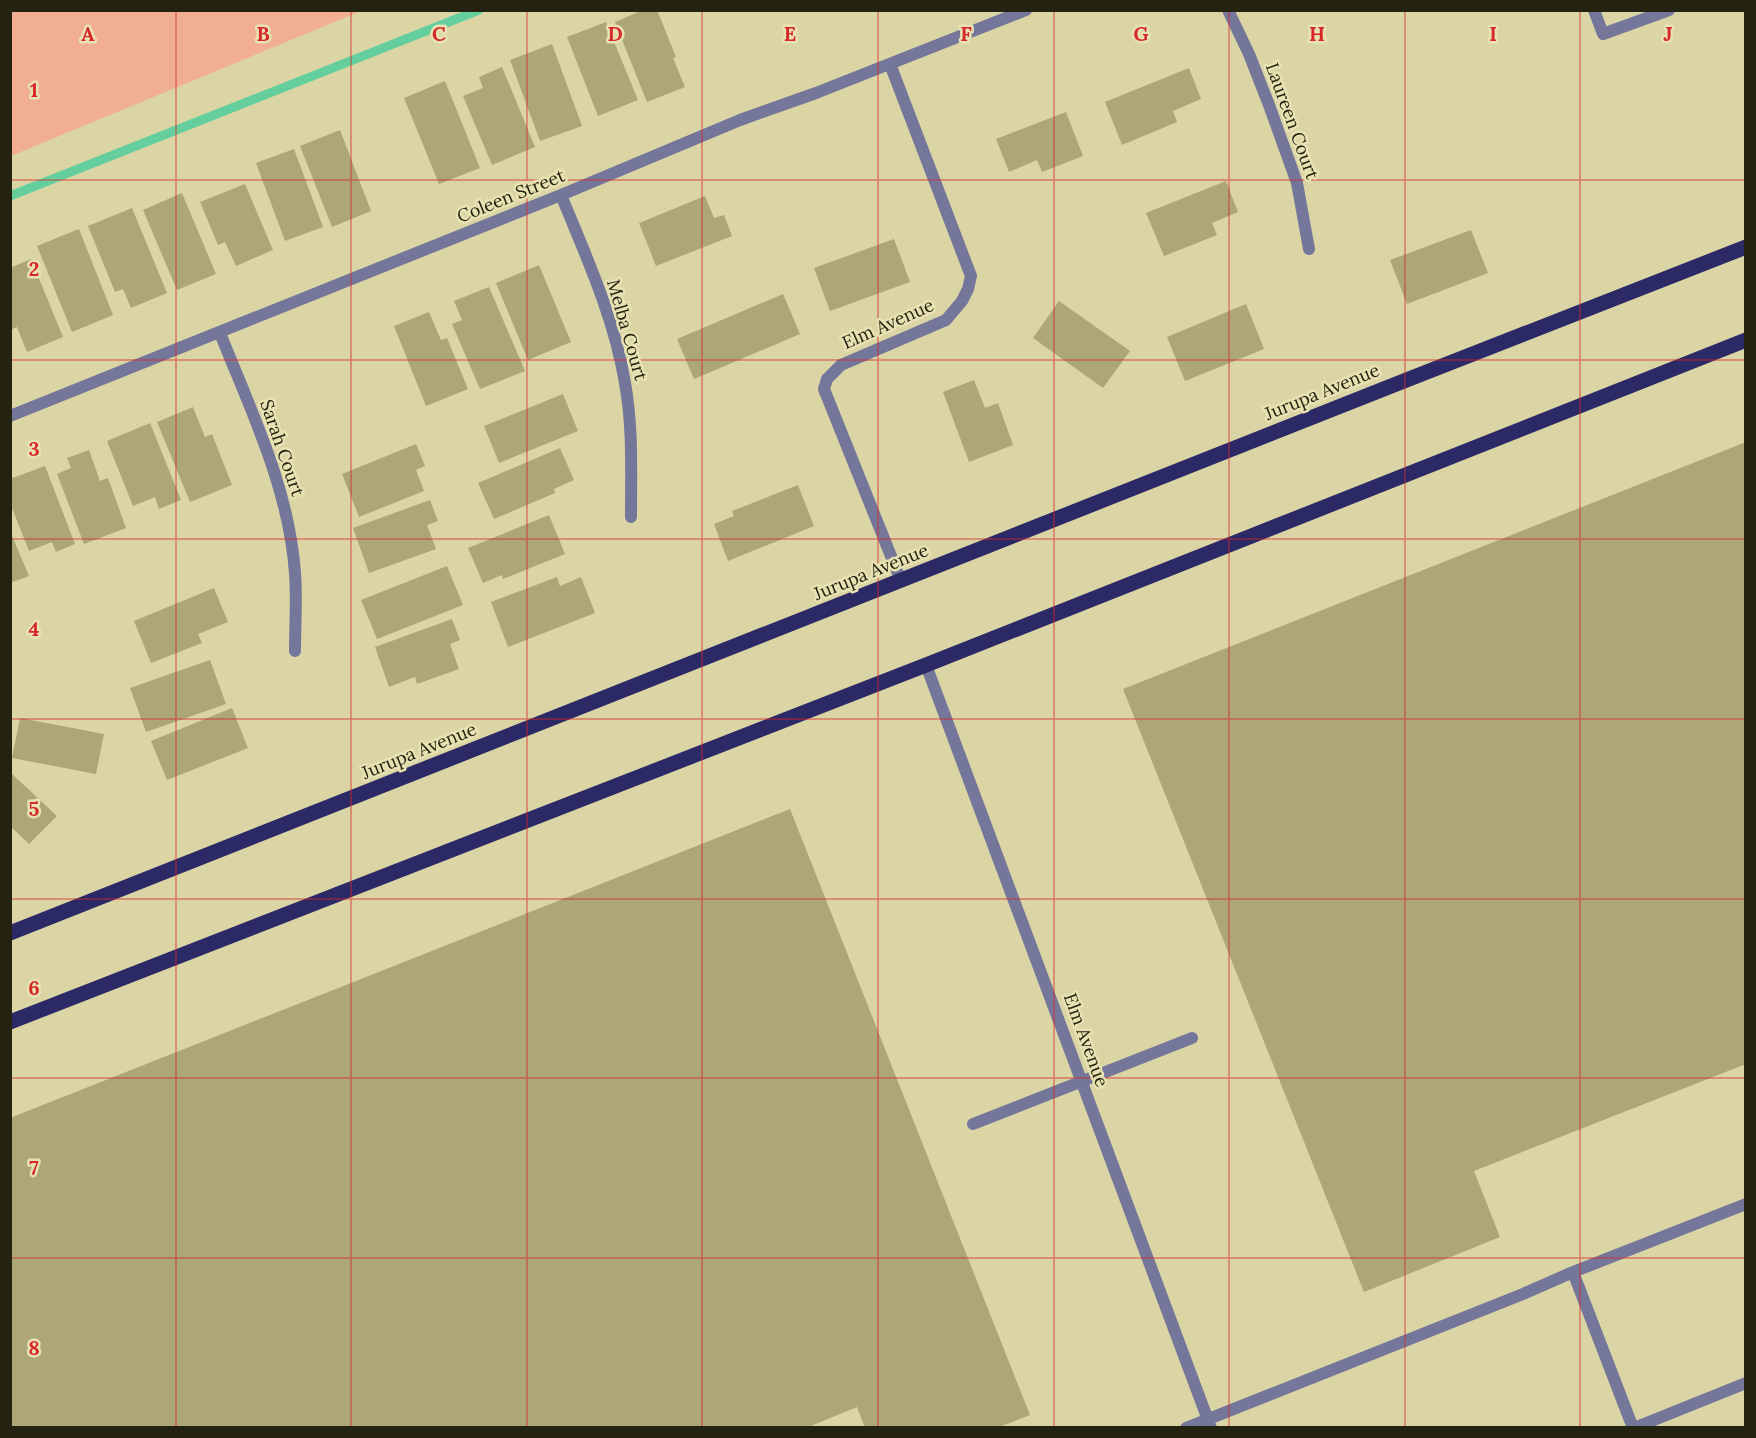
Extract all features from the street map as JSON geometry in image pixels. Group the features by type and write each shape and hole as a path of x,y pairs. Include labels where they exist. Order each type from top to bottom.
{"main road":[{"name":"Jurupa Avenue","path":"10,933 1746,247"},
{"path":"10,1022 926,665 1746,340"}],"street":[{"name":"Coleen Street","path":"10,416 561,195 740,120 1026,10"},
{"name":"Laureen Court","path":"1228,10 1249,54 1297,183 1309,249"},
{"path":"1594,10 1603,34 1669,10"},
{"name":"Elm Avenue","path":"890,64 971,276 962,301 945,320 841,365 827,379 824,389 900,581"},
{"name":"Melba Court","path":"561,195 601,294 615,339 625,384 631,450 631,517"},
{"name":"Sarah Court","path":"220,333 269,455 280,489 291,537 296,574 295,651"},
{"name":"Elm Avenue","path":"926,665 1209,1423"},
{"path":"973,1124 1192,1038"},
{"path":"1186,1428 1209,1423 1574,1272 1746,1204"},
{"path":"1574,1272 1634,1428 1746,1383"}],"shaded area":[{"path":"11,10 361,10 361,11 11,156"}],"building":[{"path":"643,10 657,10 685,87 647,102 615,22"},
{"path":"606,22 638,100 598,116 567,37"},
{"path":"552,44 582,126 540,141 510,60"},
{"path":"502,67 535,147 492,165 463,96 483,88 479,77"},
{"path":"1189,68 1201,99 1173,111 1177,122 1122,145 1105,102"},
{"path":"445,81 480,168 439,184 404,98"},
{"path":"1066,112 1083,156 1042,172 1037,160 1009,172 996,139"},
{"path":"340,130 371,211 332,227 300,146"},
{"path":"294,149 323,227 285,241 256,163"},
{"path":"1226,181 1238,212 1212,223 1217,235 1164,256 1146,213"},
{"path":"245,184 273,250 236,266 225,242 218,245 200,202"},
{"path":"182,193 216,274 177,290 143,210"},
{"path":"705,196 714,218 724,215 732,236 656,266 639,223"},
{"path":"132,208 167,293 131,308 123,289 115,292 88,226"},
{"path":"79,229 113,315 72,332 37,246"},
{"path":"1471,230 1488,273 1407,304 1390,260"},
{"path":"894,239 910,282 830,311 814,268"},
{"path":"31,259 63,337 27,352 17,327 10,330 10,268"},
{"path":"539,265 571,342 528,360 496,283"},
{"path":"489,287 525,371 480,389 452,324 462,320 454,301"},
{"path":"783,294 800,334 694,379 677,339"},
{"path":"1059,301 1130,351 1103,388 1033,338"},
{"path":"1246,304 1264,349 1185,381 1167,337"},
{"path":"429,312 441,340 447,338 468,389 426,406 394,326"},
{"path":"974,380 985,408 998,403 1013,445 969,462 943,392"},
{"path":"563,394 578,431 499,463 484,426"},
{"path":"193,407 205,437 212,434 232,485 190,502 157,422"},
{"path":"150,423 181,500 159,509 155,497 133,506 107,441"},
{"path":"1746,442 1746,1064 1474,1171 1500,1237 1364,1292 1123,689"},
{"path":"416,444 425,466 416,470 424,491 359,517 342,474"},
{"path":"560,448 574,480 554,489 555,493 494,519 478,483"},
{"path":"89,450 100,481 108,478 126,528 84,544 57,474 71,468 67,458"},
{"path":"45,466 75,544 56,552 52,542 29,551 10,503 10,479"},
{"path":"798,485 814,526 728,561 714,524 734,516 732,511"},
{"path":"430,500 438,521 427,525 436,549 369,573 353,528"},
{"path":"549,515 565,554 503,579 502,575 483,583 468,548"},
{"path":"10,531 29,576 10,583"},
{"path":"447,566 463,605 377,639 361,600"},
{"path":"557,577 560,586 581,577 595,613 508,647 491,602"},
{"path":"214,588 228,622 198,634 202,643 151,663 134,621"},
{"path":"452,619 460,640 450,644 459,669 417,684 415,677 389,687 375,647"},
{"path":"210,660 226,704 146,732 130,688"},
{"path":"232,708 248,748 167,780 151,741"},
{"path":"20,718 104,734 96,774 12,758"},
{"path":"10,772 57,816 29,844 10,826"},
{"path":"790,809 1030,1415 997,1428 865,1428 857,1407 806,1428 10,1428 10,1118"}],"waterway":[{"path":"10,196 479,10"}]}
